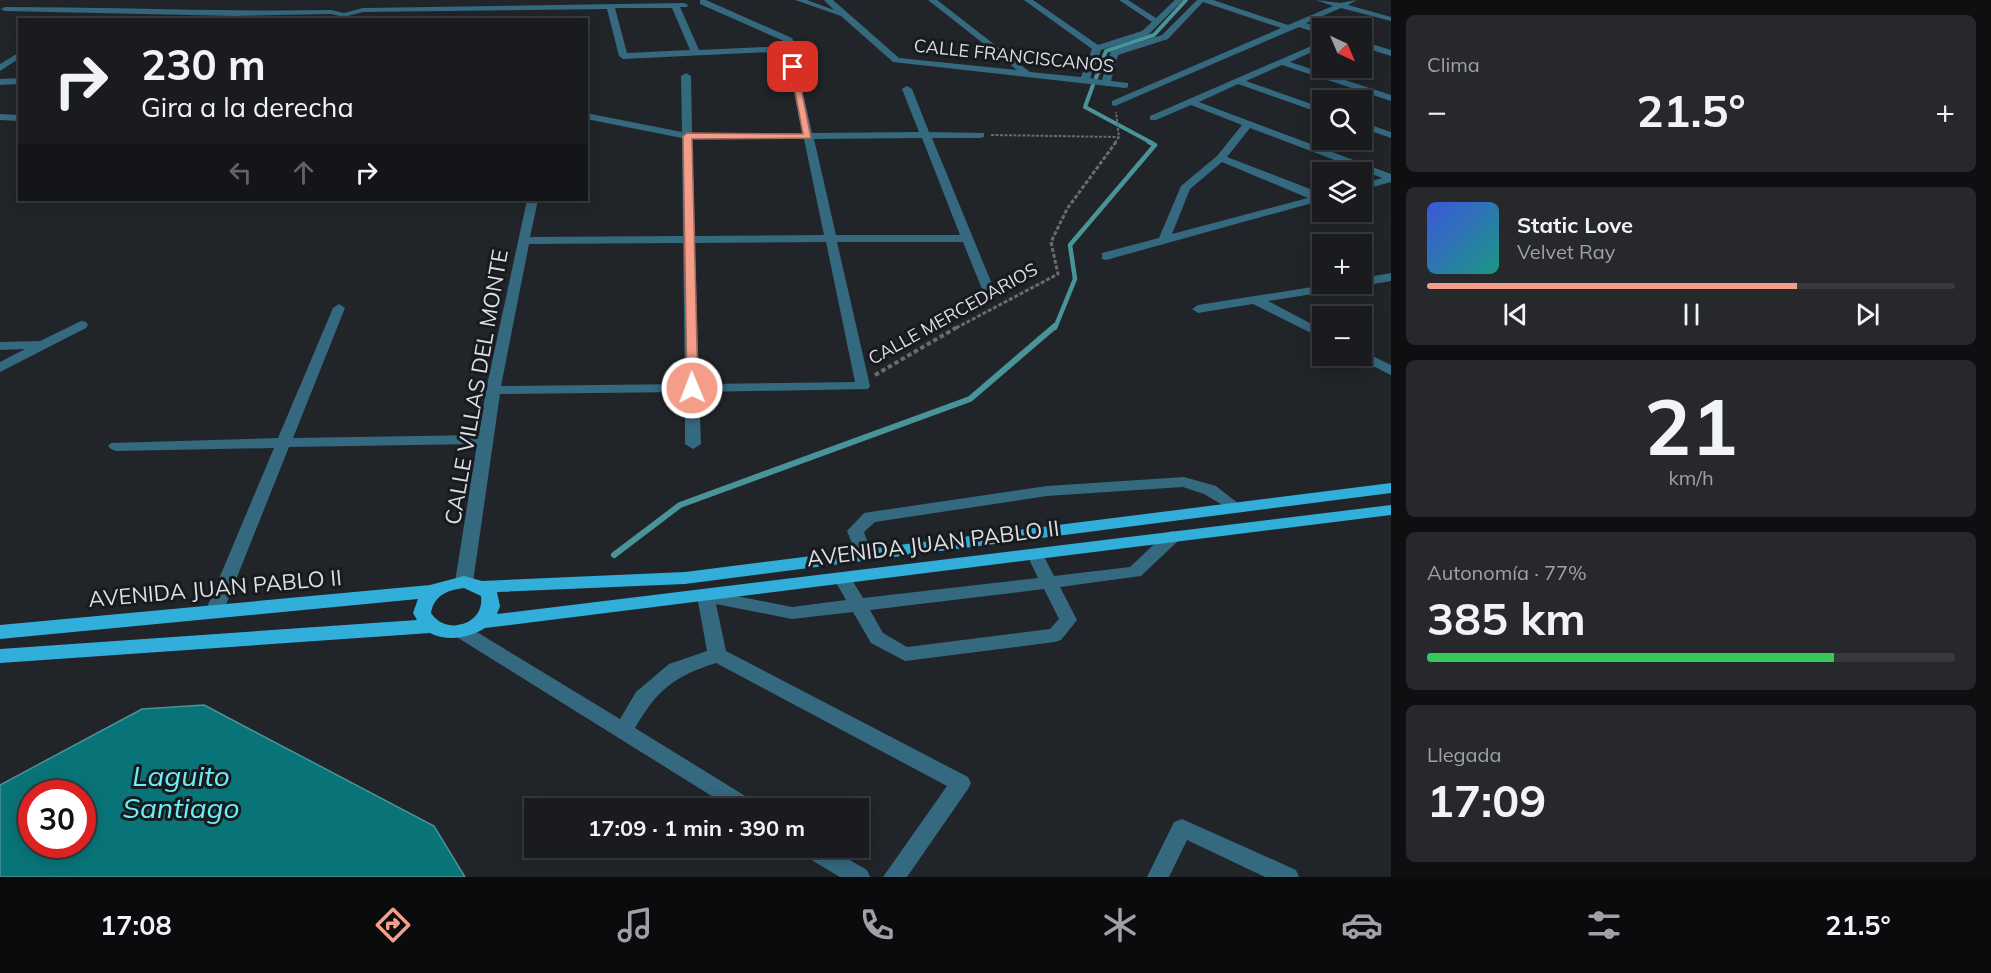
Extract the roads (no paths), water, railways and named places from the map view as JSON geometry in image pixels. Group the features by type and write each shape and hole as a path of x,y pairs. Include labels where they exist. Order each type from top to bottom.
{"main road":[{"name":"AVENIDA JUAN PABLO II","path":"483,587 686,578 1391,488"},
{"name":"AVENIDA JUAN PABLO II","path":"481,622 1391,510"},
{"path":"464,582 483,587 489,593 491,608 481,622 461,631 439,630 424,620 422,605 434,591 443,586 464,582"},
{"name":"AVENIDA JUAN PABLO II","path":"0,632 434,591"},
{"path":"0,656 430,626"}],"street":[{"path":"19,0 5,9 80,9 269,16 334,14 350,6 363,9 511,7 645,1 678,3"},
{"path":"69,18 93,0"},
{"path":"131,18 155,0"},
{"name":"CALLE FRANCISCANOS","path":"799,0 843,16"},
{"name":"CALLE FRANCISCANOS","path":"828,0 843,16 896,60 1125,85"},
{"path":"932,0 1027,74"},
{"path":"1028,0 1097,48"},
{"path":"1123,0 1156,21"},
{"path":"1097,48 1145,33 1179,0"},
{"path":"1106,83 1114,53 1165,37 1203,0 1286,27"},
{"path":"1320,0 1391,19"},
{"path":"1115,103 1286,27 1353,0"},
{"path":"585,4 611,7 703,1 789,40 793,48 623,57 611,7"},
{"path":"678,3 696,53"},
{"path":"1338,5 1391,14"},
{"path":"140,11 334,14 351,17 363,9"},
{"path":"1296,23 1312,28"},
{"path":"1372,47 1391,53"},
{"path":"1086,80 1097,48"},
{"path":"1153,118 1312,49"},
{"path":"0,68 18,55"},
{"path":"1282,62 1391,98"},
{"path":"492,390 863,386 793,67"},
{"path":"686,76 693,444"},
{"path":"0,82 18,81"},
{"path":"1238,81 1312,107"},
{"path":"907,90 988,289"},
{"path":"1191,102 1391,179"},
{"path":"588,116 687,136 980,135"},
{"path":"0,117 18,118"},
{"path":"1164,241 1185,188 1221,158 1248,124"},
{"path":"1372,128 1391,135"},
{"path":"1221,158 1312,194"},
{"path":"1372,184 1391,179"},
{"path":"1107,256 1312,200"},
{"name":"CALLE VILLAS DEL MONTE","path":"464,582 492,390 532,201"},
{"path":"523,241 968,238"},
{"path":"1372,280 1391,277"},
{"path":"1198,309 1312,291"},
{"path":"1256,300 1312,329"},
{"path":"214,612 339,308"},
{"path":"0,368 81,325"},
{"path":"0,346 43,345"},
{"path":"1372,361 1391,371"},
{"path":"116,446 485,439"},
{"path":"864,554 855,531 870,517 1047,491 1184,482 1210,490 1236,508"},
{"path":"717,656 706,596 792,613 1135,572 1172,537"},
{"path":"843,579 877,638 905,654 1055,635 1068,620 1035,555"},
{"path":"461,631 732,798"},
{"path":"623,731 643,697 676,669 717,656 961,783 894,877"},
{"path":"1158,877 1182,828 1288,877"},
{"path":"828,858 859,877"}],"water":[{"name":"Laguito Santiago","path":"204,705 434,826 465,877 0,877 0,785 142,709"}],"waterway":[{"path":"1096,78 1106,51 1154,35 1186,0"},
{"path":"1093,85 1085,107 1152,143"},
{"path":"1055,328 1075,279 1070,245 1155,145 1149,142"},
{"path":"614,555 680,505 970,399 1055,326"}]}
